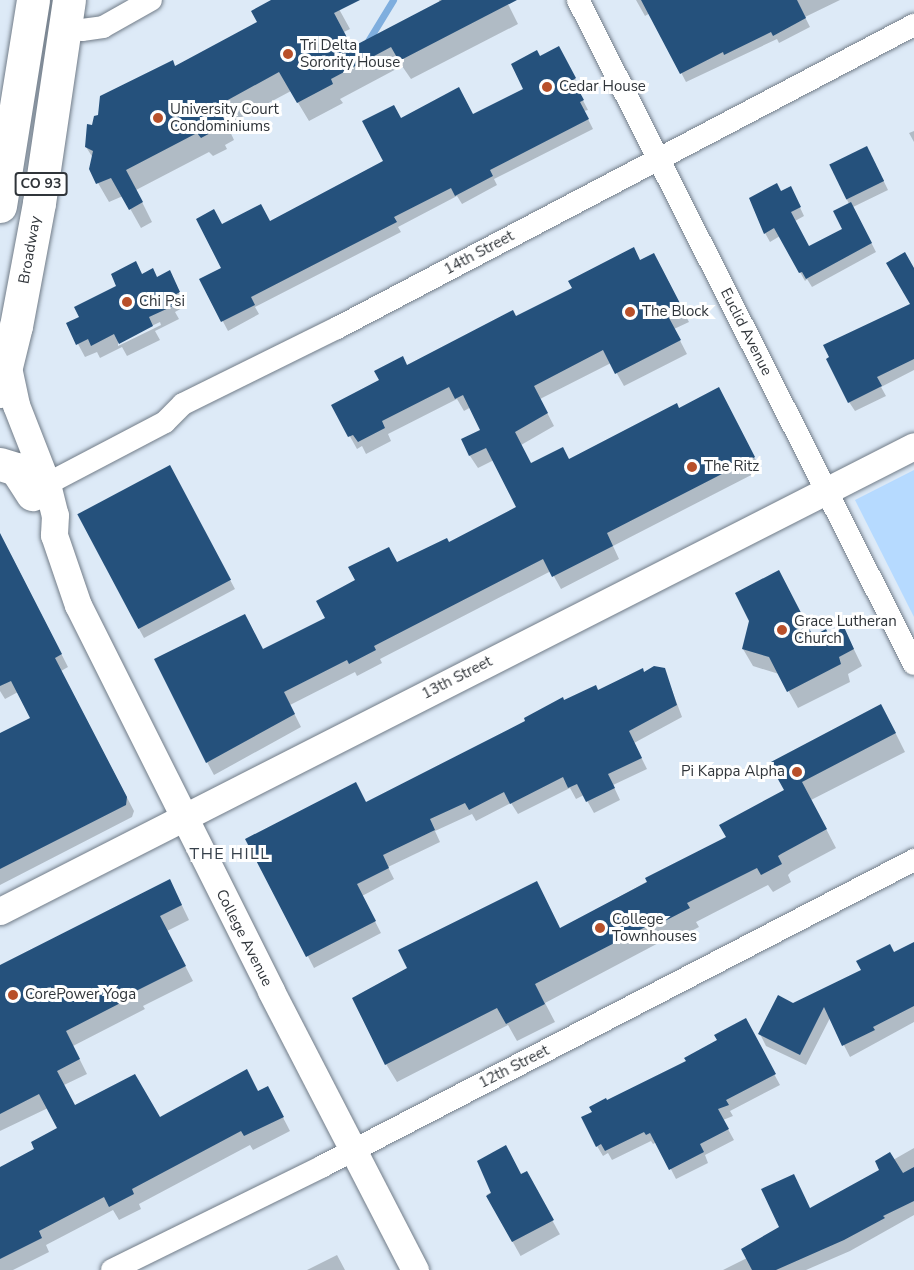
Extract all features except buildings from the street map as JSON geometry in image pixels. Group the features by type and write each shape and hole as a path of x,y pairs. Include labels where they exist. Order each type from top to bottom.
{"main road":[{"name":"CO 93","path":"0,206 33,0"},
{"name":"Broadway","path":"4,379 39,203 67,14"},
{"path":"0,464 16,469 39,489"}],"street":[{"path":"67,14 78,30 103,27 151,0"},
{"name":"Euclid Avenue","path":"578,0 914,664"},
{"name":"14th Street","path":"39,489 165,422 183,404 337,328 914,26"},
{"name":"College Avenue","path":"4,379 16,405 39,489 40,520 54,535 78,605 183,818 415,1270"},
{"name":"College Avenue","path":"0,412 39,489"},
{"name":"13th Street","path":"0,911 914,446"},
{"name":"12th Street","path":"112,1270 353,1150 914,860"}],"shaded area":[{"path":"914,470 914,617 855,500"}],"waterway":[{"path":"368,41 393,0"}],"place":[{"name":"Tri Delta Sorority House","path":"288,54"},
{"name":"Cedar House","path":"547,87"},
{"name":"University Court Condominiums","path":"158,118"},
{"name":"Chi Psi","path":"127,302"},
{"name":"The Block","path":"630,312"},
{"name":"The Ritz","path":"692,467"},
{"name":"Grace Lutheran Church","path":"782,630"},
{"name":"Pi Kappa Alpha","path":"797,772"},
{"name":"College Townhouses","path":"600,928"},
{"name":"CorePower Yoga","path":"13,995"}],"district":[{"name":"THE HILL","path":"230,854"}]}
